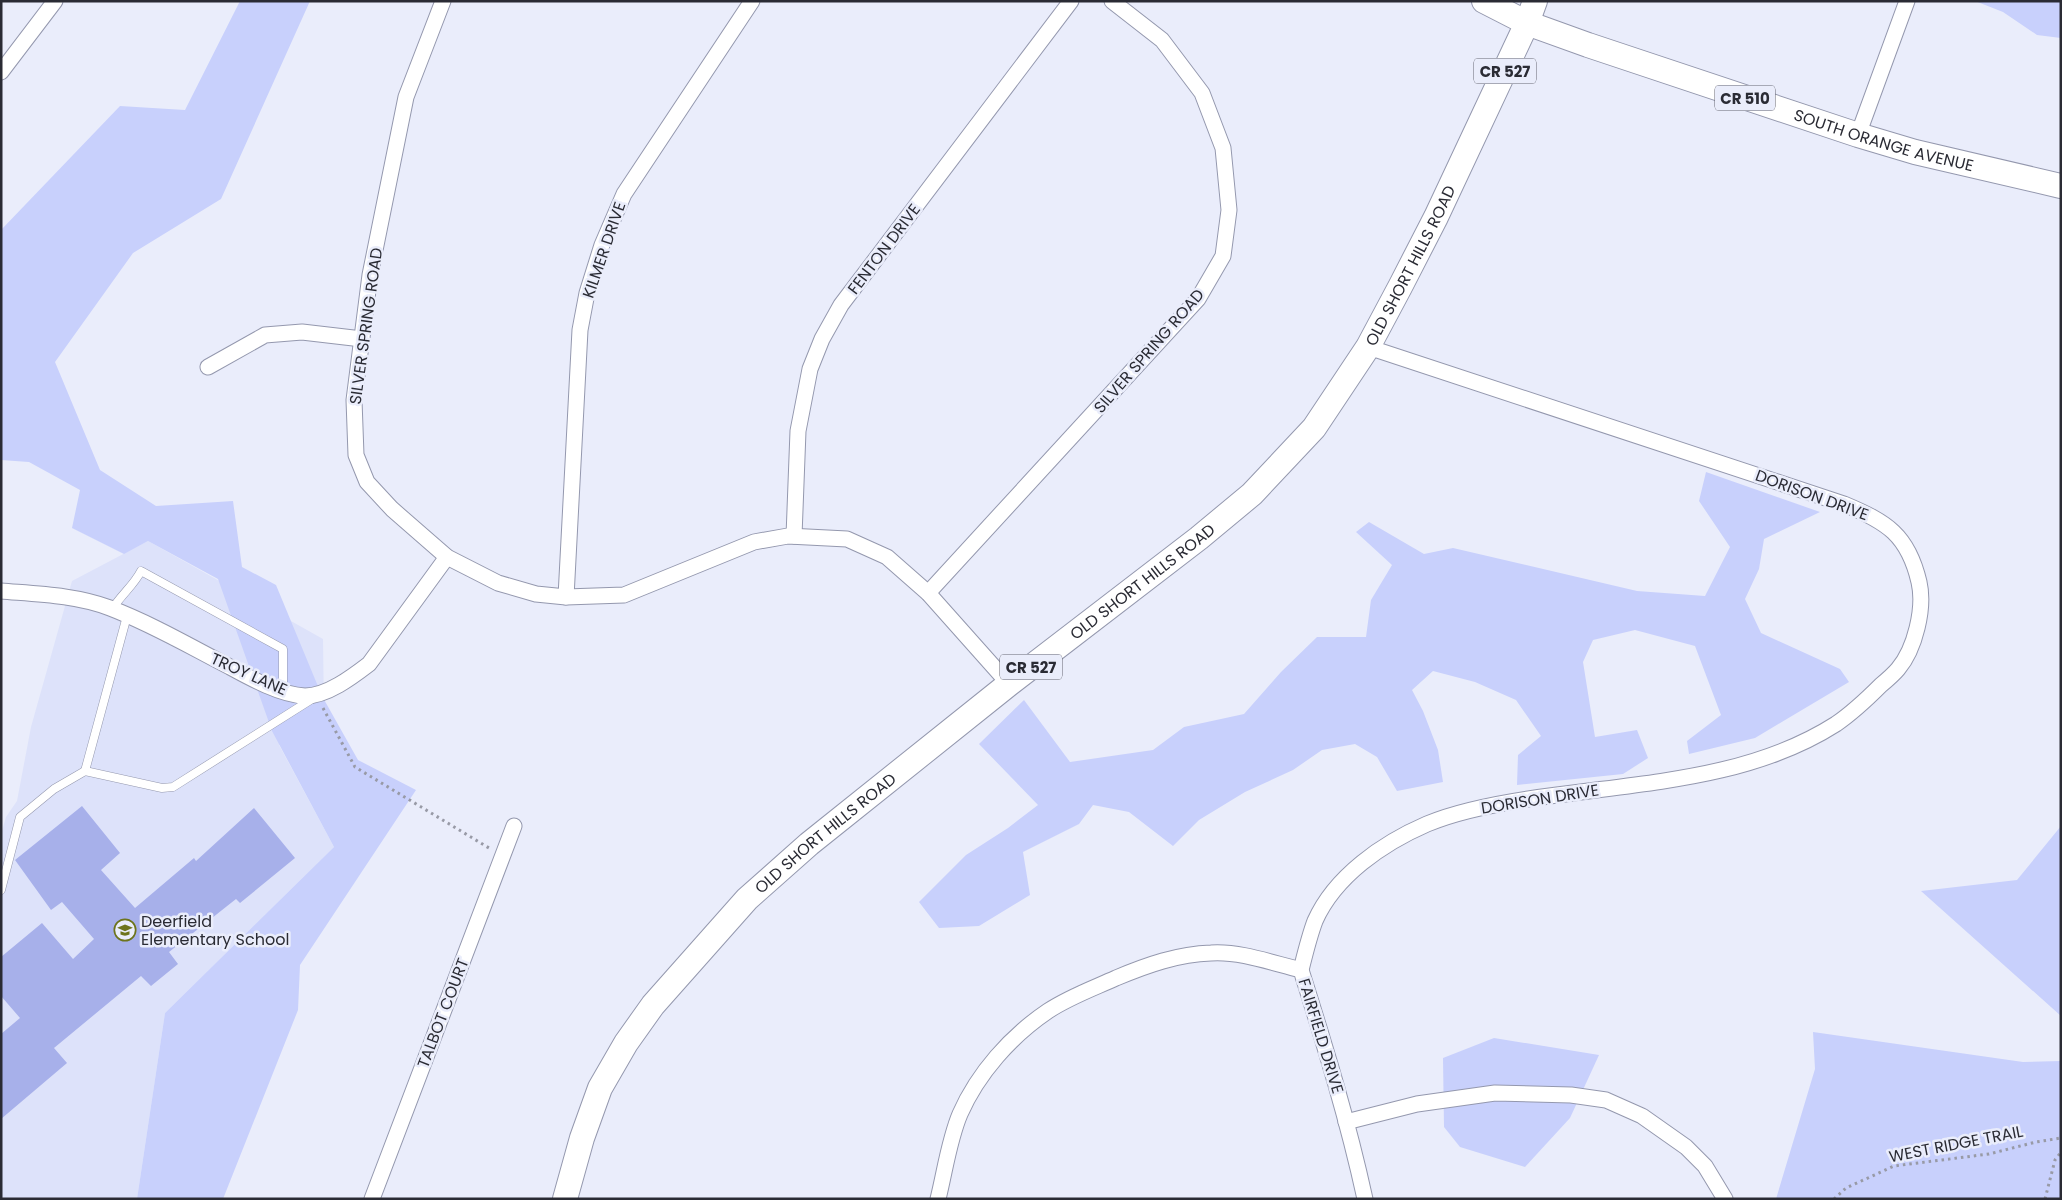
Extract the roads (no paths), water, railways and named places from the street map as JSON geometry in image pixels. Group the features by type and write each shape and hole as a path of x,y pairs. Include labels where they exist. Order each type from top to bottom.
{"main road":[{"name":"SOUTH ORANGE AVENUE","path":"1484,1 1532,12 1858,135 1915,152 2061,186"},
{"name":"OLD SHORT HILLS ROAD","path":"565,1199 582,1138 600,1088 626,1042 653,1005 747,899 809,844 1009,684 1199,538 1252,494 1314,428 1368,347 1436,217 1532,12"}],"street":[{"path":"1,72 54,1"},
{"name":"SILVER SPRING ROAD","path":"443,1 406,97 370,274 354,400 356,455 367,482 392,510 447,557 498,583 536,594 566,597 624,595 754,542 788,536 847,539 886,558 928,593 1009,684"},
{"name":"KILMER DRIVE","path":"566,597 580,330 587,293 599,253 624,194 752,1"},
{"name":"FENTON DRIVE","path":"794,536 798,431 810,369 822,339 841,305 1071,1"},
{"name":"SILVER SPRING ROAD","path":"928,593 1198,299 1223,256 1229,210 1223,148 1202,93 1162,40 1112,1"},
{"path":"1858,135 1907,1"},
{"path":"208,368 265,335 302,332 362,339"},
{"name":"DORISON DRIVE","path":"1300,970 1316,921 1338,886 1357,867 1390,844 1428,824 1476,810 1519,800 1692,777 1781,752 1836,724 1869,697 1899,668 1914,640 1919,617 1920,586 1912,556 1894,532 1872,516 1844,504 1368,347"},
{"name":"TROY LANE","path":"1,590 67,598 113,608 164,632 254,679 304,696 319,694 351,677 369,664 447,557"},
{"name":"TALBOT COURT","path":"372,1199 514,826"},
{"name":"FAIRFIELD DRIVE","path":"938,1199 960,1114 980,1080 1001,1052 1049,1011 1083,993 1140,969 1181,956 1213,952 1248,957 1300,970 1332,1069 1365,1199"},
{"path":"1346,1122 1417,1104 1495,1093 1571,1095 1606,1100 1642,1116 1686,1146 1705,1166 1726,1199"}],"lane":[{"path":"113,608 120,597 137,580 141,571 283,649 282,690"},
{"path":"85,771 127,616"},
{"path":"1,890 20,817 54,789 85,771 162,788 173,787 292,714 319,694"}],"place":[{"name":"Deerfield Elementary School","path":"125,930"}]}
